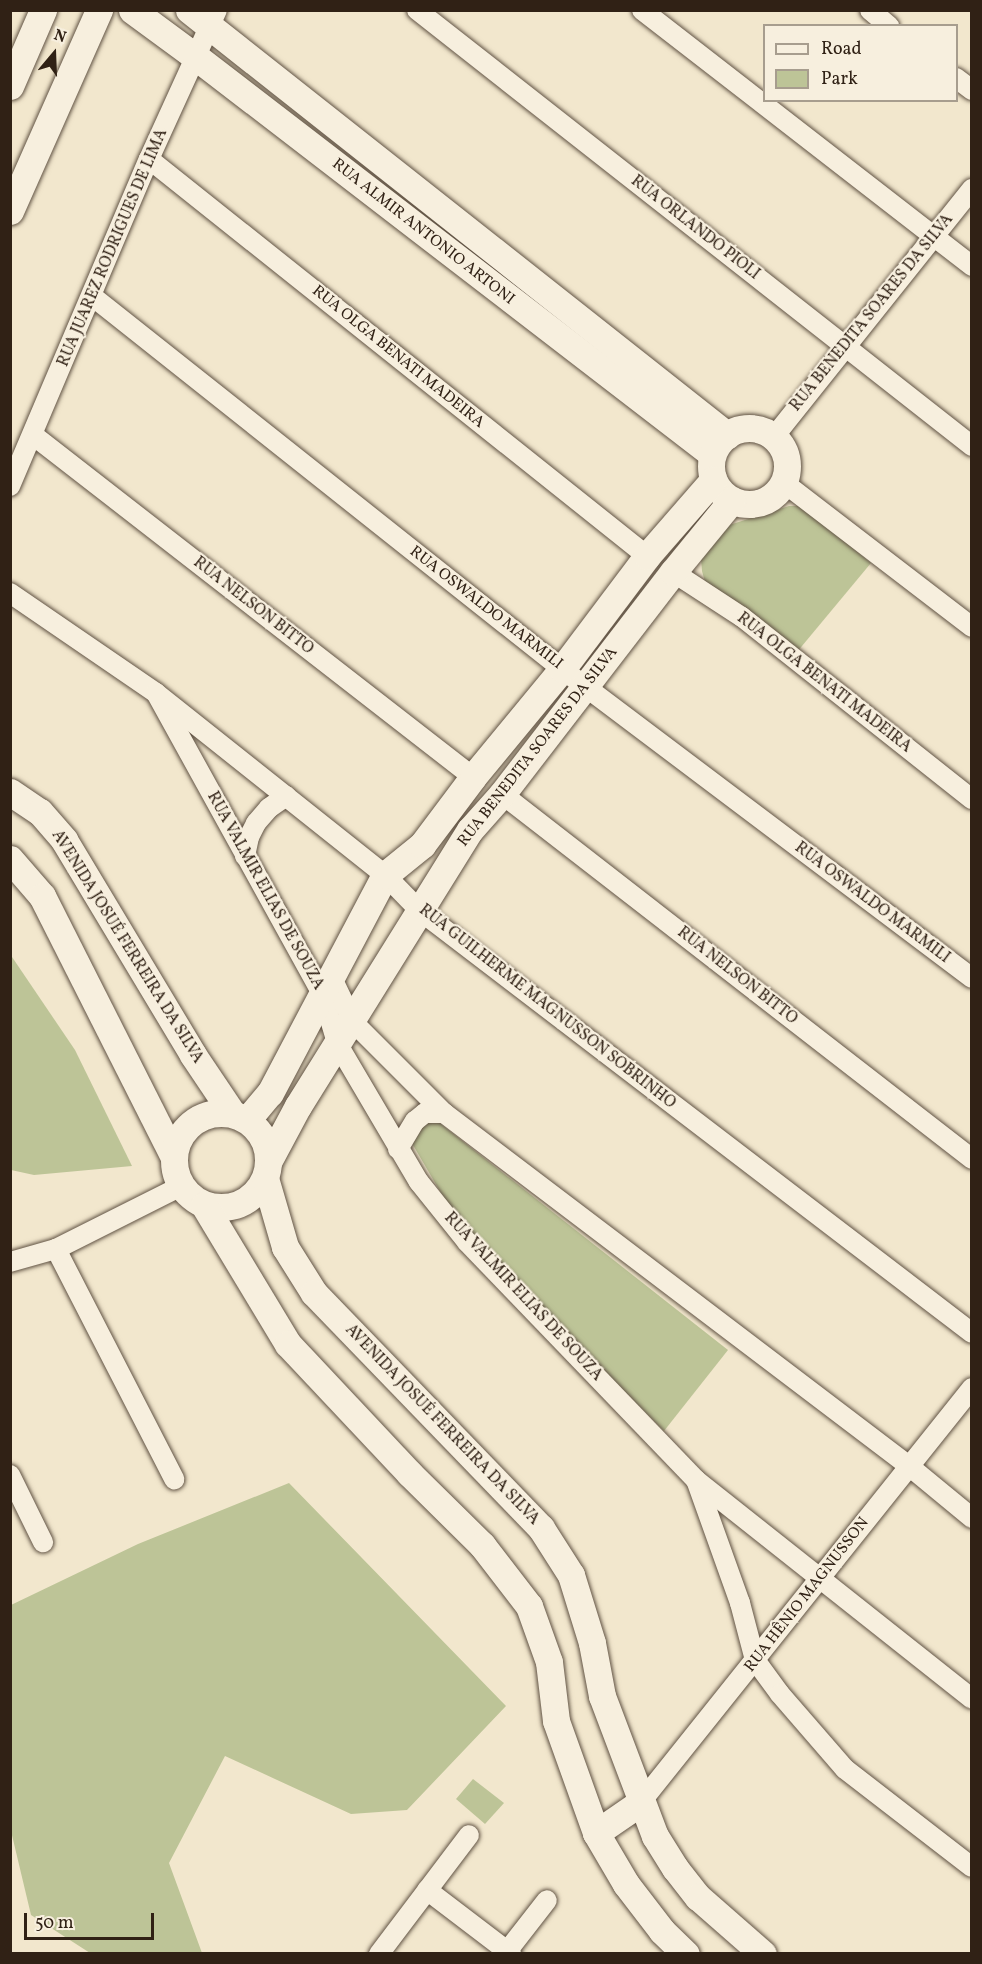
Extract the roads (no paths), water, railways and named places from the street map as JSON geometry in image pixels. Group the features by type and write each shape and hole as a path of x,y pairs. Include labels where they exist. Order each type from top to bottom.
{"main road":[{"path":"10,86 17,49 43,10"},
{"path":"10,211 99,10"},
{"name":"RUA ALMIR ANTONIO ARTONI","path":"132,10 718,456"},
{"name":"RUA ALMIR ANTONIO ARTONI","path":"189,10 214,18 718,456"},
{"path":"751,429 773,438 786,458 787,470 783,482 767,500 754,504 741,504 720,491 718,456 751,429"},
{"name":"RUA BENEDITA SOARES DA SILVA","path":"240,1117 270,1093 385,874 422,845 473,777 562,669 647,556 718,456"},
{"name":"RUA BENEDITA SOARES DA SILVA","path":"267,1169 345,1033 470,830 502,794 587,687 673,572 732,500"},
{"name":"AVENIDA JOSUÉ FERREIRA DA SILVA","path":"10,792 40,812 64,840 193,1055 240,1117"},
{"path":"10,859 42,896 173,1155"},
{"path":"216,1112 240,1117 259,1131 266,1145 267,1169 259,1188 248,1199 235,1205 220,1207 204,1204 191,1197 181,1186 174,1171 173,1155 177,1139 187,1126 200,1116 216,1112"},
{"name":"AVENIDA JOSUÉ FERREIRA DA SILVA","path":"267,1169 285,1247 314,1293 541,1528 572,1575 592,1643 602,1696 656,1836 675,1868 698,1897 763,1953"},
{"path":"204,1204 288,1344 409,1473 482,1545 529,1606 549,1662 556,1720 596,1833 626,1884 662,1931 686,1953"},
{"path":"596,1833 641,1802"}],"street":[{"name":"RUA ORLANDO PIOLI","path":"417,10 972,446"},
{"path":"642,10 972,266"},
{"path":"870,10 888,24"},
{"name":"RUA JUAREZ RODRIGUES DE LIMA","path":"10,486 150,159 214,18"},
{"path":"958,79 972,90"},
{"name":"RUA OLGA BENATI MADEIRA","path":"150,159 647,556"},
{"name":"RUA BENEDITA SOARES DA SILVA","path":"773,438 972,189"},
{"name":"RUA OSWALDO MARMILI","path":"92,296 562,669 972,978"},
{"name":"RUA NELSON BITTO","path":"33,435 473,777"},
{"path":"783,482 972,627"},
{"name":"RUA OLGA BENATI MADEIRA","path":"673,572 742,617 972,799"},
{"name":"RUA GUILHERME MAGNUSSON SOBRINHO","path":"10,593 156,693 385,874 419,910 972,1333"},
{"name":"RUA VALMIR ELIAS DE SOUZA","path":"156,693 245,856 327,987 345,1033 398,1149 419,1182 467,1242 696,1480 972,1699"},
{"name":"RUA NELSON BITTO","path":"502,794 972,1159"},
{"path":"245,856 249,837 256,824 269,808 286,796"},
{"path":"327,987 345,1033 444,1113 909,1466 972,1518"},
{"path":"398,1149 415,1121 425,1113 444,1113"},
{"path":"10,1262 56,1249 181,1186"},
{"path":"56,1249 174,1479"},
{"name":"RUA HÊNIO MAGNUSSON","path":"641,1802 972,1388"},
{"path":"10,1475 43,1542"},
{"path":"696,1480 740,1603 755,1660 780,1694 845,1769 972,1867"},
{"path":"379,1953 470,1836"},
{"path":"427,1890 508,1952 547,1900"}]}
